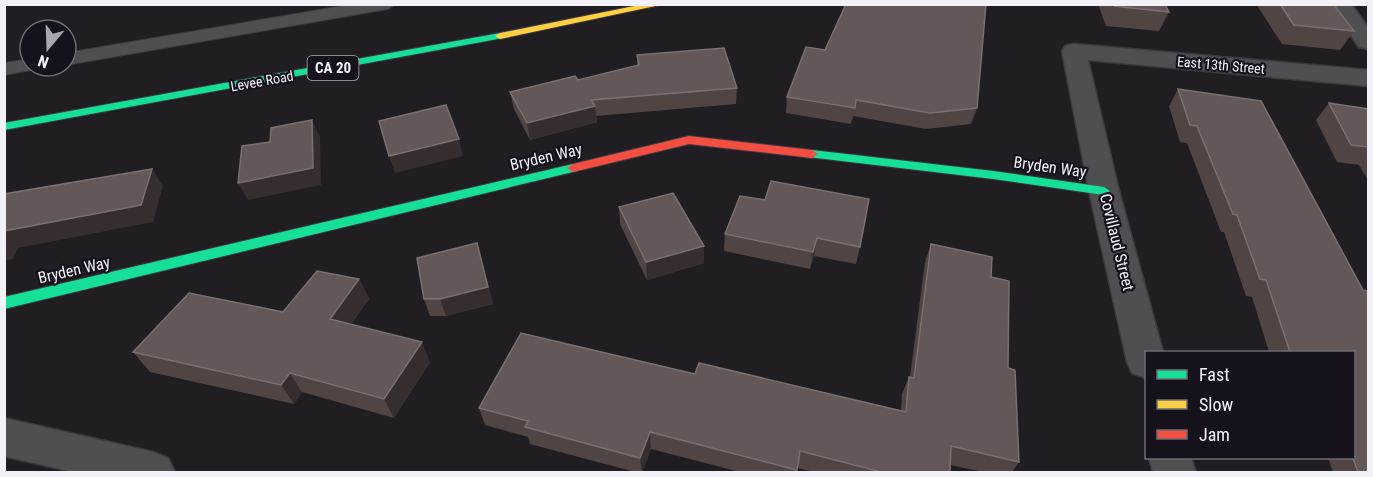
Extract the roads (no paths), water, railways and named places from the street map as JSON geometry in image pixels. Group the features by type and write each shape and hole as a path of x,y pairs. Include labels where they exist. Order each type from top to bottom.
{"main road":[{"name":"Levee Road","path":"4,128 588,20 661,4"},
{"name":"Bryden Way","path":"4,303 689,140 993,175 1104,191"}],"street":[{"path":"1339,4 1368,42"},
{"name":"East 13th Street","path":"1074,51 1368,78"},
{"name":"Covillaud Street","path":"1074,51 1104,191 1145,358"},
{"path":"4,437 153,472"}],"lane":[{"path":"78,57 388,4"}]}
